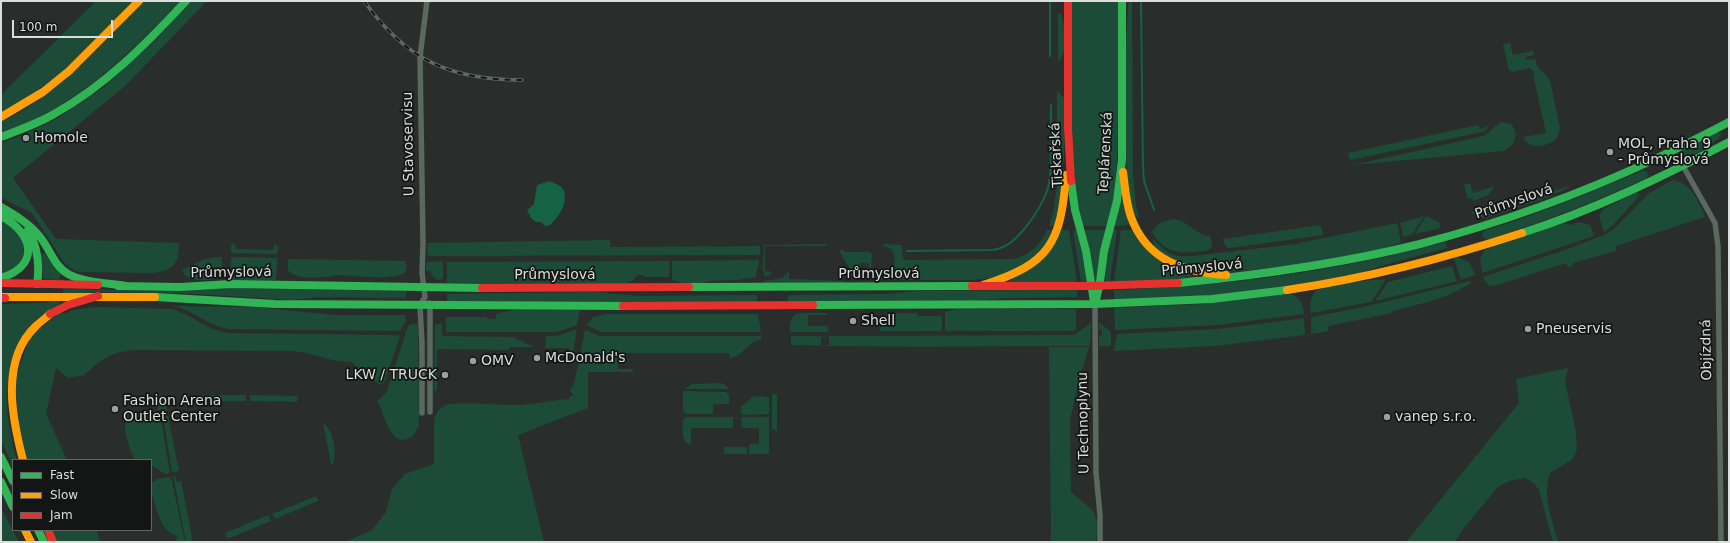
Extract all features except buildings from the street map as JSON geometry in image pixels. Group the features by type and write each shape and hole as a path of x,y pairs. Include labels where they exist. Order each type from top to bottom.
{"main road":[{"path":"1,117 43,92 63,75 139,1"},
{"path":"1,137 35,125 63,110 89,92 131,56 186,1"},
{"name":"Tiskařská","path":"1068,1 1068,128 1072,197 1095,286"},
{"name":"Teplárenská","path":"1095,304 1095,286 1117,202 1122,160 1122,1"},
{"name":"Průmyslová","path":"1,283 171,287 231,284 425,287 1095,286 1169,284 1246,278 1383,254 1492,224 1608,181 1660,157 1729,122"},
{"path":"976,286 1010,276 1025,269 1042,254 1056,235 1061,221 1064,204 1068,128"},
{"name":"Průmyslová","path":"2,296 179,298 276,304 611,307 1095,304 1167,302 1251,295 1325,284 1405,267 1472,250 1538,228 1620,196 1729,142"},
{"path":"1122,160 1131,218 1139,234 1153,250 1170,263 1184,269 1246,278"},
{"path":"1,207 26,223 38,235 65,272 79,278 126,286"},
{"path":"2,296 28,292 34,289 37,284 38,262 36,244 28,231 14,214"},
{"path":"1,216 21,231 25,239 28,252 27,261 22,268 13,274 1,278"},
{"path":"23,459 13,415 11,393 14,365 19,349 30,332 46,317 63,308 98,296"},
{"path":"1,457 12,479"},
{"path":"1,482 12,505"},
{"path":"1,496 12,512"},
{"path":"38,531 44,542"},
{"path":"48,531 53,542"}],"street":[{"name":"U Stavoservisu","path":"425,297 425,287 422,273 423,243 420,57 427,1"},
{"name":"Objízdná","path":"1683,166 1715,223 1718,246 1721,542"},
{"path":"422,413 422,344 420,305 425,297 430,306 430,412"},
{"name":"U Technoplynu","path":"1095,304 1096,472 1100,515 1100,542"}],"shaded area":[{"path":"96,1 134,1 65,70 27,98 1,112 1,95"},
{"path":"145,1 180,1 120,60 77,95 53,110 1,133 1,122 42,98 78,68"},
{"path":"192,1 207,1 125,86 13,178 56,239 179,243 178,257 174,265 167,270 153,273 79,272 70,268 63,261 32,213 1,198 1,143 23,135 58,118 104,87 155,40"},
{"path":"1072,1 1118,1 1118,120 1116,181 1108,226 1083,226 1076,199 1072,143"},
{"path":"1129,1 1132,1 1133,175 1136,206 1140,218 1134,215 1126,159 1126,52"},
{"path":"1058,13 1061,13 1065,45 1062,57 1058,62"},
{"path":"1510,43 1513,55 1533,51 1534,55 1526,57 1526,60 1535,59 1537,66 1550,80 1560,128 1557,138 1549,144 1534,146 1523,137 1546,133 1533,74 1535,73 1530,68 1513,72 1509,70 1503,44"},
{"path":"1057,90 1064,98 1064,154 1061,199 1056,226 1049,226 1053,213 1057,186"},
{"path":"1502,122 1511,124 1514,128 1516,136 1511,146 1503,151 1353,165 1484,136"},
{"path":"1478,125 1480,129 1485,128 1485,126 1488,127 1482,132 1350,160 1348,153"},
{"path":"1718,132 1721,133 1721,135 1711,144 1687,160 1681,159 1679,156 1681,151"},
{"path":"1644,170 1648,173 1647,178 1608,195 1488,240 1483,238 1482,233 1486,230 1518,220 1576,198"},
{"path":"1673,180 1680,182 1690,189 1697,199 1705,217 1616,246 1616,251 1573,263 1573,266 1568,267 1566,263 1494,286 1486,283 1483,277 1568,249 1606,234 1615,228 1649,193"},
{"path":"549,181 562,187 565,201 562,210 556,219 550,225 545,226 541,222 536,222 531,218 527,210 534,204 537,185"},
{"path":"1470,183 1473,193 1495,186 1488,195 1473,201 1472,198 1468,199 1464,185"},
{"path":"1565,187 1570,187 1546,198 1486,218 1476,216 1472,213 1474,209 1506,199 1533,198"},
{"path":"1638,192 1640,195 1615,223 1604,232 1599,216 1603,209"},
{"path":"1123,198 1132,225 1114,226 1121,199"},
{"path":"1424,216 1413,234 1403,237 1400,223"},
{"path":"1426,216 1439,222 1441,228 1415,234"},
{"path":"1,219 17,234 21,240 24,252 17,267 1,275"},
{"path":"1173,219 1183,222 1200,233 1210,236 1212,243 1210,249 1206,251 1182,252 1169,249 1163,245 1157,240 1152,232 1159,223"},
{"path":"1579,222 1590,225 1594,236 1482,273 1480,258 1485,250 1564,223 1571,225"},
{"path":"1397,223 1401,242 1388,248 1287,267 1226,272 1205,270 1182,265 1167,257 1155,247 1152,238 1166,251 1173,255 1193,256 1295,244"},
{"path":"1320,225 1324,235 1230,248 1226,247 1223,239"},
{"path":"1047,230 1054,231 1039,253 1025,264 1000,276 971,280 905,280 857,279 849,275 850,273 856,276 886,276 889,274 894,267 894,255 890,248 883,246 883,244 902,245 903,258 905,260 1014,259 1025,255 1034,249"},
{"path":"1062,230 1069,230 1077,282 1008,282 1033,267"},
{"path":"1073,230 1078,231 1081,243 1085,263 1086,282 1081,282"},
{"path":"1085,230 1106,230 1096,282 1094,282"},
{"path":"1113,230 1117,230 1110,282 1105,282 1106,259"},
{"path":"1121,230 1134,230 1139,239 1192,276 1173,280 1114,282"},
{"path":"610,240 610,247 760,246 760,255 428,256 427,243"},
{"path":"1445,242 1447,248 1354,275 1284,287 1203,296 1114,300 1114,290 1198,285 1281,276 1363,262"},
{"path":"235,244 236,249 273,250 275,244 278,247 277,254 231,253 231,246"},
{"path":"827,244 826,246 765,246 765,271 772,272 770,275 764,276 764,245"},
{"path":"842,250 846,252 870,252 872,255 871,268 869,268 868,263 861,263 860,268 850,269 839,251"},
{"path":"42,253 44,253 61,274 59,280 43,279"},
{"path":"222,257 221,272 216,278 208,280 195,279 186,276 182,271 203,260"},
{"path":"231,257 277,258 276,280 232,280 230,278"},
{"path":"1454,258 1459,258 1469,262 1475,275 1461,280"},
{"path":"288,259 406,261 406,271 402,274 384,277 336,275 310,278 297,276 288,270"},
{"path":"758,260 759,263 756,277 737,280 709,281 698,284 687,284 672,280 672,261"},
{"path":"443,261 443,279 437,280 433,277 430,271 426,271 426,262"},
{"path":"670,261 669,277 644,277 644,275 637,275 637,277 634,277 634,280 624,284 447,284 447,262"},
{"path":"1452,266 1457,281 1375,301 1388,282"},
{"path":"789,271 789,279 841,281 848,283 765,283 764,281 783,278"},
{"path":"1386,279 1371,302 1311,313 1311,299 1315,292 1320,289 1349,283"},
{"path":"1470,281 1471,283 1462,289 1443,297 1392,311 1392,313 1328,326 1328,331 1311,334 1311,317 1359,308"},
{"path":"223,288 406,291 406,298 319,297 293,300 197,294 106,292 63,294 63,289 179,291"},
{"path":"1077,290 1077,297 1007,298 972,301 788,301 787,299 789,295 886,294 918,291"},
{"path":"597,292 636,296 757,295 757,302 447,302 447,294"},
{"path":"1289,294 1293,295 1300,301 1304,314 1218,325 1115,330 1114,308 1202,304"},
{"path":"51,301 59,301 60,305 40,316 26,332 16,350 10,370 7,392 8,415 17,459 12,459 12,464 1,441 1,304 47,303"},
{"path":"174,306 254,307 335,315 405,315 406,321 400,331 228,329"},
{"path":"97,307 172,309 185,314 212,329 228,333 400,336 385,381 380,385 350,361 347,363 334,361 295,351 136,350 120,352 109,356 84,375 68,378 56,368 46,414 67,459 27,459 19,429 15,378 31,336 62,311 63,314 73,310"},
{"path":"957,309 1076,309 1076,329 1074,331 945,331 945,312"},
{"path":"512,310 580,310 577,325 557,332 446,332 446,317 487,317 487,319 496,319 496,314"},
{"path":"800,313 827,313 827,315 808,315 808,326 827,326 830,332 790,332 792,318"},
{"path":"886,313 917,313 918,316 942,316 942,331 880,331"},
{"path":"605,314 758,314 761,332 601,332 587,325 593,317"},
{"path":"1304,318 1305,335 1215,346 1114,351 1117,334 1219,329"},
{"path":"1099,322 1111,332 1111,346 1099,346 1099,336 1102,336 1102,330 1099,330"},
{"path":"1091,323 1090,346 903,347 791,345 791,336 828,336 821,337 821,345 829,345 829,336 1074,335"},
{"path":"411,324 417,324 418,327 419,425 414,435 406,439 399,439 394,436 390,430 377,401 387,391 408,326"},
{"path":"435,324 442,324 442,336 513,337 534,347 511,347 508,350 437,349 436,392 434,390"},
{"path":"577,329 573,351 569,354 569,348 545,348 546,336 557,336"},
{"path":"585,330 600,336 761,336 761,340 752,343 738,355 730,358 729,353 618,353 618,369 633,369 633,372 588,372 588,408 518,435 544,542 345,542 372,530 386,512 392,489 405,474 434,464 434,420 442,407 458,404 526,405 570,399 569,397 573,395 570,390 574,384"},
{"path":"1049,347 1089,347 1079,380 1070,420 1071,492 1091,508 1095,514 1097,535 1095,542 1051,542"},
{"path":"1568,368 1565,381 1576,432 1577,449 1573,459 1550,473 1547,491 1547,499 1558,542 1553,542 1539,490 1534,483 1525,478 1509,481 1498,487 1463,529 1455,542 1406,542 1519,403 1516,379"},
{"path":"721,383 729,389 684,389 692,384"},
{"path":"683,391 726,392 729,395 729,404 713,404 713,414 686,414 683,411"},
{"path":"772,394 777,394 777,431 772,429"},
{"path":"158,395 166,395 165,401 179,471 172,472 162,410 158,410"},
{"path":"200,395 246,395 246,401 200,401"},
{"path":"250,395 298,396 297,402 250,401"},
{"path":"754,396 769,397 769,414 742,415 741,407"},
{"path":"138,413 160,413 170,473 165,474 152,466 152,459 135,459 127,441 125,426 127,420 131,416"},
{"path":"686,417 733,417 733,428 691,428 691,444 685,441 683,435 683,420"},
{"path":"742,417 769,417 769,454 749,454 749,444 759,444 759,428 742,428"},
{"path":"323,422 330,431 334,442 335,454 333,465 331,464"},
{"path":"724,447 747,447 747,454 724,454"},
{"path":"173,476 175,476 177,482 181,481 193,542 186,542"},
{"path":"171,477 185,542 176,542 177,536 165,527 156,508 152,494 152,482 158,479"},
{"path":"316,496 318,501 275,519 272,514"},
{"path":"1,509 19,542 1,542"},
{"path":"268,515 271,521 227,539 225,533"},
{"path":"51,531 96,531 101,542 56,542"}],"waterway":[{"path":"1050,1 1050,56"},
{"path":"1141,1 1143,166 1144,181 1154,210"},
{"path":"907,251 993,250 1007,245 1018,236 1032,220 1047,191 1051,161 1051,105"}],"railway":[{"path":"364,1 396,38 413,52 432,63 451,71 473,76 522,80"}],"traffic: fast":[{"path":"1,137 48,118 91,90 141,48 186,1"},
{"path":"1095,304 1100,282 1104,251 1117,201 1122,160 1122,1"},
{"path":"1178,283 1330,263 1390,251 1450,236 1538,207 1596,185 1625,173 1729,122"},
{"path":"1522,233 1575,214 1627,192 1679,168 1729,142"},
{"path":"1071,181 1075,210 1086,251 1094,302"},
{"path":"1,207 22,220 36,232 63,271 75,277 89,281 126,286"},
{"path":"1,216 12,223 20,231 26,240 28,248 27,257 22,265 14,272 1,278"},
{"path":"28,230 36,250 38,270 37,284"},
{"path":"118,286 180,287 231,284 482,288"},
{"path":"689,287 972,286"},
{"path":"813,305 1095,304 1212,299 1287,290"},
{"path":"155,297 275,304 623,306"},
{"path":"1,457 12,479"},
{"path":"1,482 12,505"},
{"path":"38,531 44,542"}],"traffic: slow":[{"path":"1,117 43,92 69,71 139,1"},
{"path":"1123,172 1129,212 1138,232 1147,244 1157,254 1182,267 1196,271 1226,275"},
{"path":"983,285 1024,269 1048,248 1055,234 1060,218 1066,175"},
{"path":"1287,290 1347,280 1435,259 1522,233"},
{"path":"1,297 155,297"},
{"path":"23,459 15,426 12,390 13,372 17,355 25,340 36,326 50,314"},
{"path":"26,531 31,542"}],"traffic: jam":[{"path":"1068,1 1068,128 1071,181"},
{"path":"1,283 98,285"},
{"path":"972,286 1091,286 1178,283"},
{"path":"482,288 689,287"},
{"path":"50,314 68,305 98,296"},
{"path":"623,306 813,305"},
{"path":"48,531 53,542"}],"place":[{"name":"Homole","path":"26,138"},
{"name":"MOL, Praha 9 - Průmyslová","path":"1610,152"},
{"name":"Shell","path":"853,321"},
{"name":"Pneuservis","path":"1528,329"},
{"name":"McDonald's","path":"537,358"},
{"name":"OMV","path":"473,361"},
{"name":"LKW / TRUCK","path":"445,375"},
{"name":"Fashion Arena Outlet Center","path":"115,409"},
{"name":"vanep s.r.o.","path":"1387,417"}]}
